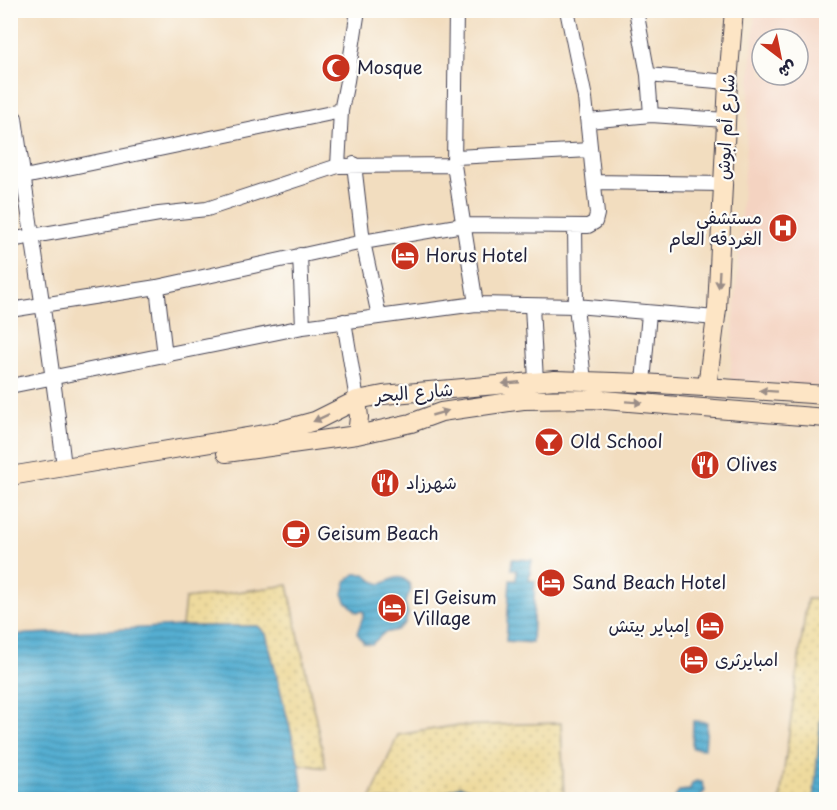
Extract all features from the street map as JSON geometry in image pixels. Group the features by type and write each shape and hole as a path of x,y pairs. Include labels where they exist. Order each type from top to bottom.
{"main road":[{"name":"شارع أم ابوش","path":"707,387 716,318 734,10"},
{"name":"شارع البحر","path":"10,476 271,433 315,421 369,396 536,381 643,383 826,395"},
{"path":"404,393 404,409 411,423"},
{"name":"شارع البحر","path":"10,486 212,454 357,435 411,423 441,412 485,404 550,399 592,399 826,418"},
{"path":"357,400 359,417 357,435"}],"street":[{"path":"338,166 341,111 358,10"},
{"path":"456,10 455,161 476,304"},
{"path":"10,310 157,287 363,242 463,225 588,226 595,222 597,214 594,182 585,98 567,10"},
{"path":"636,10 648,75 651,115"},
{"path":"648,75 728,82"},
{"path":"17,179 341,111"},
{"path":"588,121 651,115 726,120"},
{"path":"15,118 17,179 32,237 54,378 64,467"},
{"path":"10,240 159,214 207,209 338,166 455,161 590,150"},
{"path":"354,164 363,242 380,316"},
{"path":"594,182 723,184"},
{"path":"575,226 576,306 584,381"},
{"path":"300,255 303,327"},
{"path":"157,287 165,356"},
{"path":"10,386 303,327 476,304 576,306 716,318"},
{"path":"532,306 536,381"},
{"path":"643,383 649,313"},
{"path":"344,321 357,400"}],"shaded area":[{"name":"مستشفي الغردقه العام","path":"755,11 826,11 826,387 730,380 750,85 750,87 810,87 810,27 754,27"}],"sand":[{"path":"288,585 326,768 299,764 266,634 258,626 182,626 185,599"},
{"path":"807,599 826,600 826,655 814,799 780,800"},
{"path":"561,723 564,799 504,799 460,786 428,799 370,800 398,735 453,726"}],"water":[{"path":"512,559 532,560 529,580 535,581 532,643 506,641 510,580 516,580 517,570 511,569"},
{"path":"355,574 365,574 381,584 400,577 410,585 411,590 405,602 408,614 405,623 397,630 384,633 372,644 364,643 357,633 363,611 357,612 346,601 343,594 346,581"},
{"path":"182,626 258,626 266,634 299,764 304,799 11,799 11,635"},
{"path":"826,655 826,799 814,799"},
{"path":"693,721 707,722 705,749 692,748"},
{"path":"702,782 705,791 698,799 674,799 679,791 690,790 692,783"},
{"path":"460,786 503,799 428,799"}],"place":[{"name":"Mosque","path":"336,68"},
{"name":"مستشفي الغردقه العام","path":"783,228"},
{"name":"Horus Hotel","path":"405,256"},
{"name":"Old School","path":"549,442"},
{"name":"Olives","path":"705,465"},
{"name":"شهرزاد","path":"385,483"},
{"name":"Geisum Beach","path":"296,534"},
{"name":"Sand Beach Hotel","path":"551,583"},
{"name":"El Geisum Village","path":"392,608"},
{"name":"إمباير بيتش","path":"710,626"},
{"name":"امبايرثرى","path":"694,660"}]}
